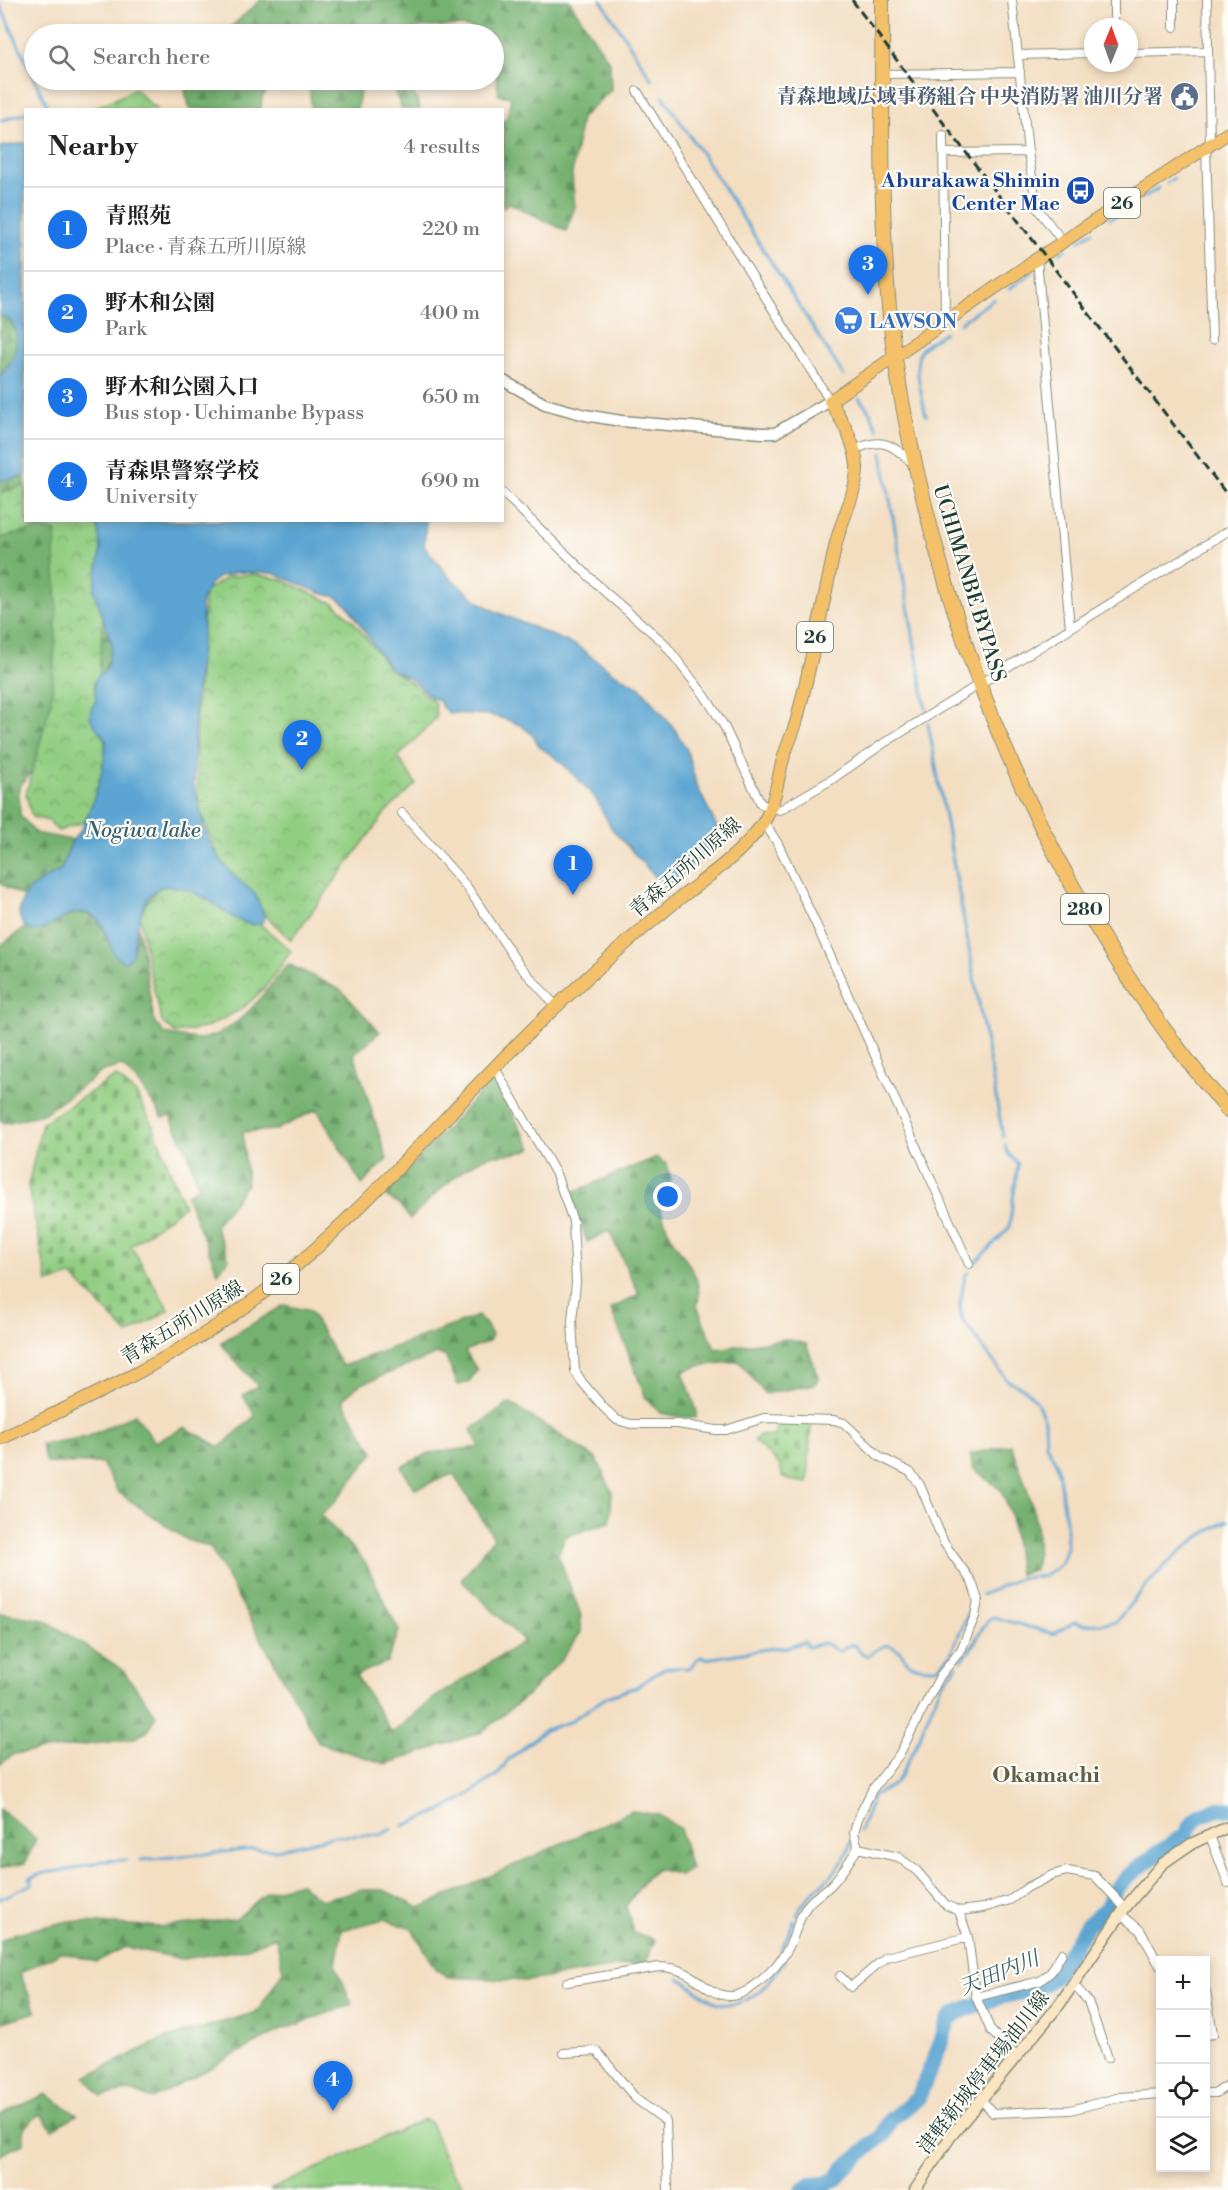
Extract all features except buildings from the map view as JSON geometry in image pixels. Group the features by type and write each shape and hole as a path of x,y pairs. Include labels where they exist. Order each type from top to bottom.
{"highway":[{"name":"UCHIMANBE BYPASS","path":"882,0 884,232 894,357 901,404 942,572 979,685 1018,780 1062,870 1100,935 1166,1033 1228,1110"}],"main road":[{"name":"26","path":"830,401 1037,259 1228,133"},
{"name":"青森五所川原線","path":"0,1439 118,1384 185,1347 262,1294 342,1223 556,1006 622,946 729,859 764,822 771,808 784,754 799,712 832,569 836,542 855,478 855,450 830,401"},
{"name":"津軽新城停車場油川線","path":"915,2190 951,2136 1074,1985 1123,1911 1162,1864 1191,1844 1228,1827"}],"street":[{"path":"1012,0 1028,152 1037,208 1063,242"},
{"path":"1114,0 1114,18"},
{"path":"1174,0 1174,27"},
{"path":"1207,0 1212,340"},
{"path":"1138,53 1208,51"},
{"path":"1018,55 1084,53"},
{"path":"883,74 1020,72"},
{"path":"504,381 545,404 585,415 621,421 762,433 776,433 830,401 637,92"},
{"path":"943,135 945,322"},
{"path":"944,153 1028,152"},
{"path":"1037,259 1070,628"},
{"path":"855,450 875,442 884,444 897,449 915,466"},
{"path":"504,494 587,575 663,642 705,696 724,726 760,804 780,810 831,780 884,743 1228,531"},
{"path":"402,813 467,887 519,965 556,1006"},
{"path":"764,822 778,844 815,922 969,1264"},
{"path":"495,1068 556,1174 573,1221 576,1282 572,1321 575,1371 604,1408 617,1420 631,1424 677,1424 716,1430 726,1430 764,1418 834,1420 844,1423 880,1457 910,1472 920,1485 944,1543 972,1582 978,1600 975,1616 961,1650 940,1676 899,1755 872,1790 854,1833 858,1848 846,1869 807,1906 786,1952 764,1978 737,1996 726,1996 715,1992 687,1974 672,1968 659,1967 567,1982"},
{"path":"1210,1836 1228,1883"},
{"path":"858,1848 898,1857 917,1871 946,1905 959,1911 1003,1903 1044,1879 1067,1871 1095,1876 1140,1930 1156,1957"},
{"path":"959,1911 968,1937 978,2002 991,2031 1016,2056"},
{"path":"840,1976 851,1987 886,1957 968,1937"},
{"path":"978,2002 1040,1981 1051,1971 1062,1953"},
{"path":"1074,1985 1088,2001 1108,2058"},
{"path":"1210,2020 1212,2034 1210,2035"},
{"path":"564,2053 597,2051 636,2099 666,2121 668,2190"},
{"path":"1210,2093 1216,2093 1228,2085"},
{"path":"981,2099 993,2113 1071,2110 1121,2097 1156,2094"}],"green space":[{"path":"261,0 569,0 610,63 611,90 581,118 572,174 575,207 566,231 509,203 504,207 504,121 507,117 511,97 499,95 498,90 504,90 504,24 234,24"},
{"path":"131,90 136,90 155,108 94,108"},
{"path":"268,90 262,97 261,108 190,108 185,91"},
{"path":"360,90 357,108 311,108 310,91"},
{"path":"394,90 411,90 420,108 402,108"},
{"path":"0,316 11,322 17,341 12,360 0,376"},
{"path":"24,476 24,522 97,522 100,533 102,612 113,645 106,670 96,678 100,731 106,740 105,765 45,757 19,787 20,815 35,833 72,840 61,870 32,888 23,897 0,883 0,481"},
{"path":"24,485 24,522 92,522 104,534 103,614 97,710 105,743 105,773 86,821 58,831 49,821 32,817 26,794 51,703 57,603 54,553 57,532 40,528 0,538 0,493"},
{"path":"252,574 280,579 335,604 354,622 389,668 412,683 435,703 436,718 398,757 416,784 386,812 291,940 264,914 221,862 199,808 195,730 205,592 227,577"},
{"path":"175,876 212,902 260,924 291,951 265,988 242,1009 205,1028 175,1033 162,1022 148,965 140,918 144,907 158,887"},
{"path":"76,913 84,913 93,917 110,939 133,951 138,925 154,1021 165,1034 197,1039 219,1033 231,1026 252,1007 288,964 341,990 380,1032 354,1054 387,1159 362,1185 317,1109 276,1130 243,1132 247,1184 215,1226 229,1259 218,1273 186,1195 198,1187 189,1156 170,1116 163,1118 139,1084 122,1066 103,1071 43,1114 5,1123 0,1121 0,946 26,927 44,928"},
{"path":"116,1076 137,1095 154,1128 184,1206 131,1246 169,1310 128,1334 72,1276 48,1283 28,1186 42,1123"},
{"path":"492,1080 532,1148 482,1159 462,1171 444,1186 410,1219 400,1205 384,1195"},
{"path":"656,1157 667,1165 671,1180 658,1203 670,1234 696,1278 699,1296 697,1306 715,1349 786,1339 806,1344 819,1377 815,1384 765,1394 739,1361 698,1366 683,1372 697,1411 696,1418 661,1413 646,1398 611,1309 639,1294 609,1231 587,1242 571,1193"},
{"path":"284,1305 310,1311 342,1366 478,1316 492,1335 489,1341 465,1351 477,1370 469,1382 458,1385 445,1356 437,1354 359,1385 342,1400 374,1452 335,1502 321,1515 365,1562 399,1631 387,1662 356,1675 392,1733 434,1698 524,1641 461,1580 494,1538 453,1474 415,1489 401,1467 429,1453 480,1447 471,1430 510,1403 597,1459 612,1492 610,1522 565,1537 558,1554 581,1616 581,1632 562,1659 529,1694 482,1732 386,1764 319,1743 210,1547 187,1540 118,1492 102,1463 46,1463 41,1444 87,1437 135,1414 155,1442 185,1427 220,1447 255,1416 243,1395 258,1386 220,1343"},
{"path":"776,1421 811,1422 808,1483 789,1480 782,1476 780,1465 754,1441 759,1435 775,1436"},
{"path":"1011,1445 1032,1506 1037,1537 1035,1570 1019,1574 1011,1516 1001,1490 973,1468 970,1454"},
{"path":"0,1613 45,1620 122,1669 156,1715 147,1732 132,1739 14,1754 0,1764"},
{"path":"0,1809 36,1839 25,1863 0,1869"},
{"path":"632,1811 659,1815 680,1829 691,1869 681,1875 657,1869 646,1878 626,1906 633,1932 655,1940 646,1962 528,1981 448,1977 437,1970 412,1929 384,1919 342,1930 336,1966 352,2004 277,2032 153,2099 128,2090 102,2097 85,2077 163,2039 257,2012 283,1971 276,1937 241,1950 183,1959 125,1947 96,1962 61,1952 20,1973 36,2012 0,2023 0,1941 16,1933 69,1921 160,1927 236,1919 267,1892 300,1883 321,1900 359,1890 384,1890 420,1908"},
{"path":"46,2094 77,2115 52,2129 41,2114 25,2126 23,2144 0,2155 0,2115"},
{"path":"424,2119 430,2122 448,2166 466,2190 270,2190"}],"water":[{"path":"24,143 24,476 0,481 0,376 12,360 17,341 11,322 0,316 0,147"},
{"name":"Nogiwa lake","path":"97,522 426,522 424,546 450,578 482,604 577,646 614,673 640,687 674,728 687,750 696,784 718,829 718,842 665,888 612,829 594,796 561,762 540,747 532,734 520,725 489,715 449,713 442,707 439,700 431,697 413,680 389,668 348,606 337,597 320,593 273,573 237,572 219,577 211,583 201,606 203,628 195,700 194,784 204,827 212,847 231,873 255,894 264,914 264,920 260,924 244,923 203,897 174,886 163,887 148,898 139,921 132,954 125,962 114,954 102,925 92,915 75,913 45,928 28,929 19,917 23,899 37,884 61,869 71,843 82,828 95,796 104,762 106,740 90,717 96,701 94,684 96,678 106,670 112,645 94,591 101,548"}],"waterway":[{"path":"601,0 652,80"},
{"path":"0,5 24,57"},
{"path":"40,90 49,108"},
{"path":"663,96 844,376"},
{"path":"45,108 49,107"},
{"path":"0,121 24,114"},
{"path":"1209,154 1226,143"},
{"path":"1167,183 1174,178"},
{"path":"1141,199 1159,188"},
{"path":"1110,219 1133,205"},
{"path":"1079,241 1092,232"},
{"path":"1060,253 1066,249"},
{"path":"1009,289 1033,272"},
{"path":"960,323 994,299"},
{"path":"926,416 919,382 919,356 926,345 944,333"},
{"path":"859,398 870,412 878,430"},
{"path":"882,453 926,710"},
{"path":"928,723 1003,1136"},
{"path":"974,1264 1009,1228 1018,1164 1007,1152 1005,1145"},
{"path":"968,1272 965,1276 960,1305 962,1319 1007,1380 1026,1390 1037,1402 1045,1421 1046,1444 1057,1465 1066,1521 1067,1547 1062,1562 1055,1569 1043,1576 1020,1578 982,1595"},
{"path":"962,1660 984,1626 993,1617 1054,1634 1074,1622 1085,1625 1116,1622 1166,1564 1195,1540 1228,1521"},
{"path":"403,1826 443,1810 467,1796 498,1774 508,1760 545,1730 569,1722 607,1697 636,1687 665,1668 690,1668 701,1657 706,1659 789,1647 804,1642 808,1647 824,1643 839,1651 849,1645 855,1645 860,1652 868,1656 879,1648 890,1646 898,1650 911,1664 937,1668 950,1655 973,1602"},
{"path":"860,1831 874,1795 893,1785 899,1779 941,1685 957,1666"},
{"name":"天田内川","path":"803,2190 810,2185 835,2180 843,2169 883,2135 890,2120 918,2098 948,2020 956,2013 971,2007 1034,1989 1056,1975 1086,1926 1106,1909 1115,1889 1158,1853 1186,1835 1199,1816 1218,1809 1228,1809"},
{"path":"141,1860 255,1849 277,1850 335,1836 380,1835 392,1829"},
{"path":"797,1915 807,1899 843,1861 852,1839"},
{"path":"0,1899 32,1884 30,1878 44,1873 73,1869 102,1861 126,1860"},
{"path":"781,1950 794,1921"},
{"path":"679,1978 711,2000 722,2004 733,2004 754,1996 771,1979 784,1961"}],"railway":[{"path":"852,0 1228,496"}],"place":[{"name":"青森地域広域事務組合 中央消防署 油川分署","path":"1184,96"},
{"name":"Aburakawa Shimin Center Mae","path":"1081,191"},
{"name":"野木和公園入口","path":"868,295"},
{"name":"LAWSON","path":"848,321"},
{"name":"野木和公園","path":"302,770"},
{"name":"青照苑","path":"573,895"},
{"name":"青森県警察学校","path":"333,2111"}],"district":[{"name":"Okamachi","path":"1046,1774"}]}
